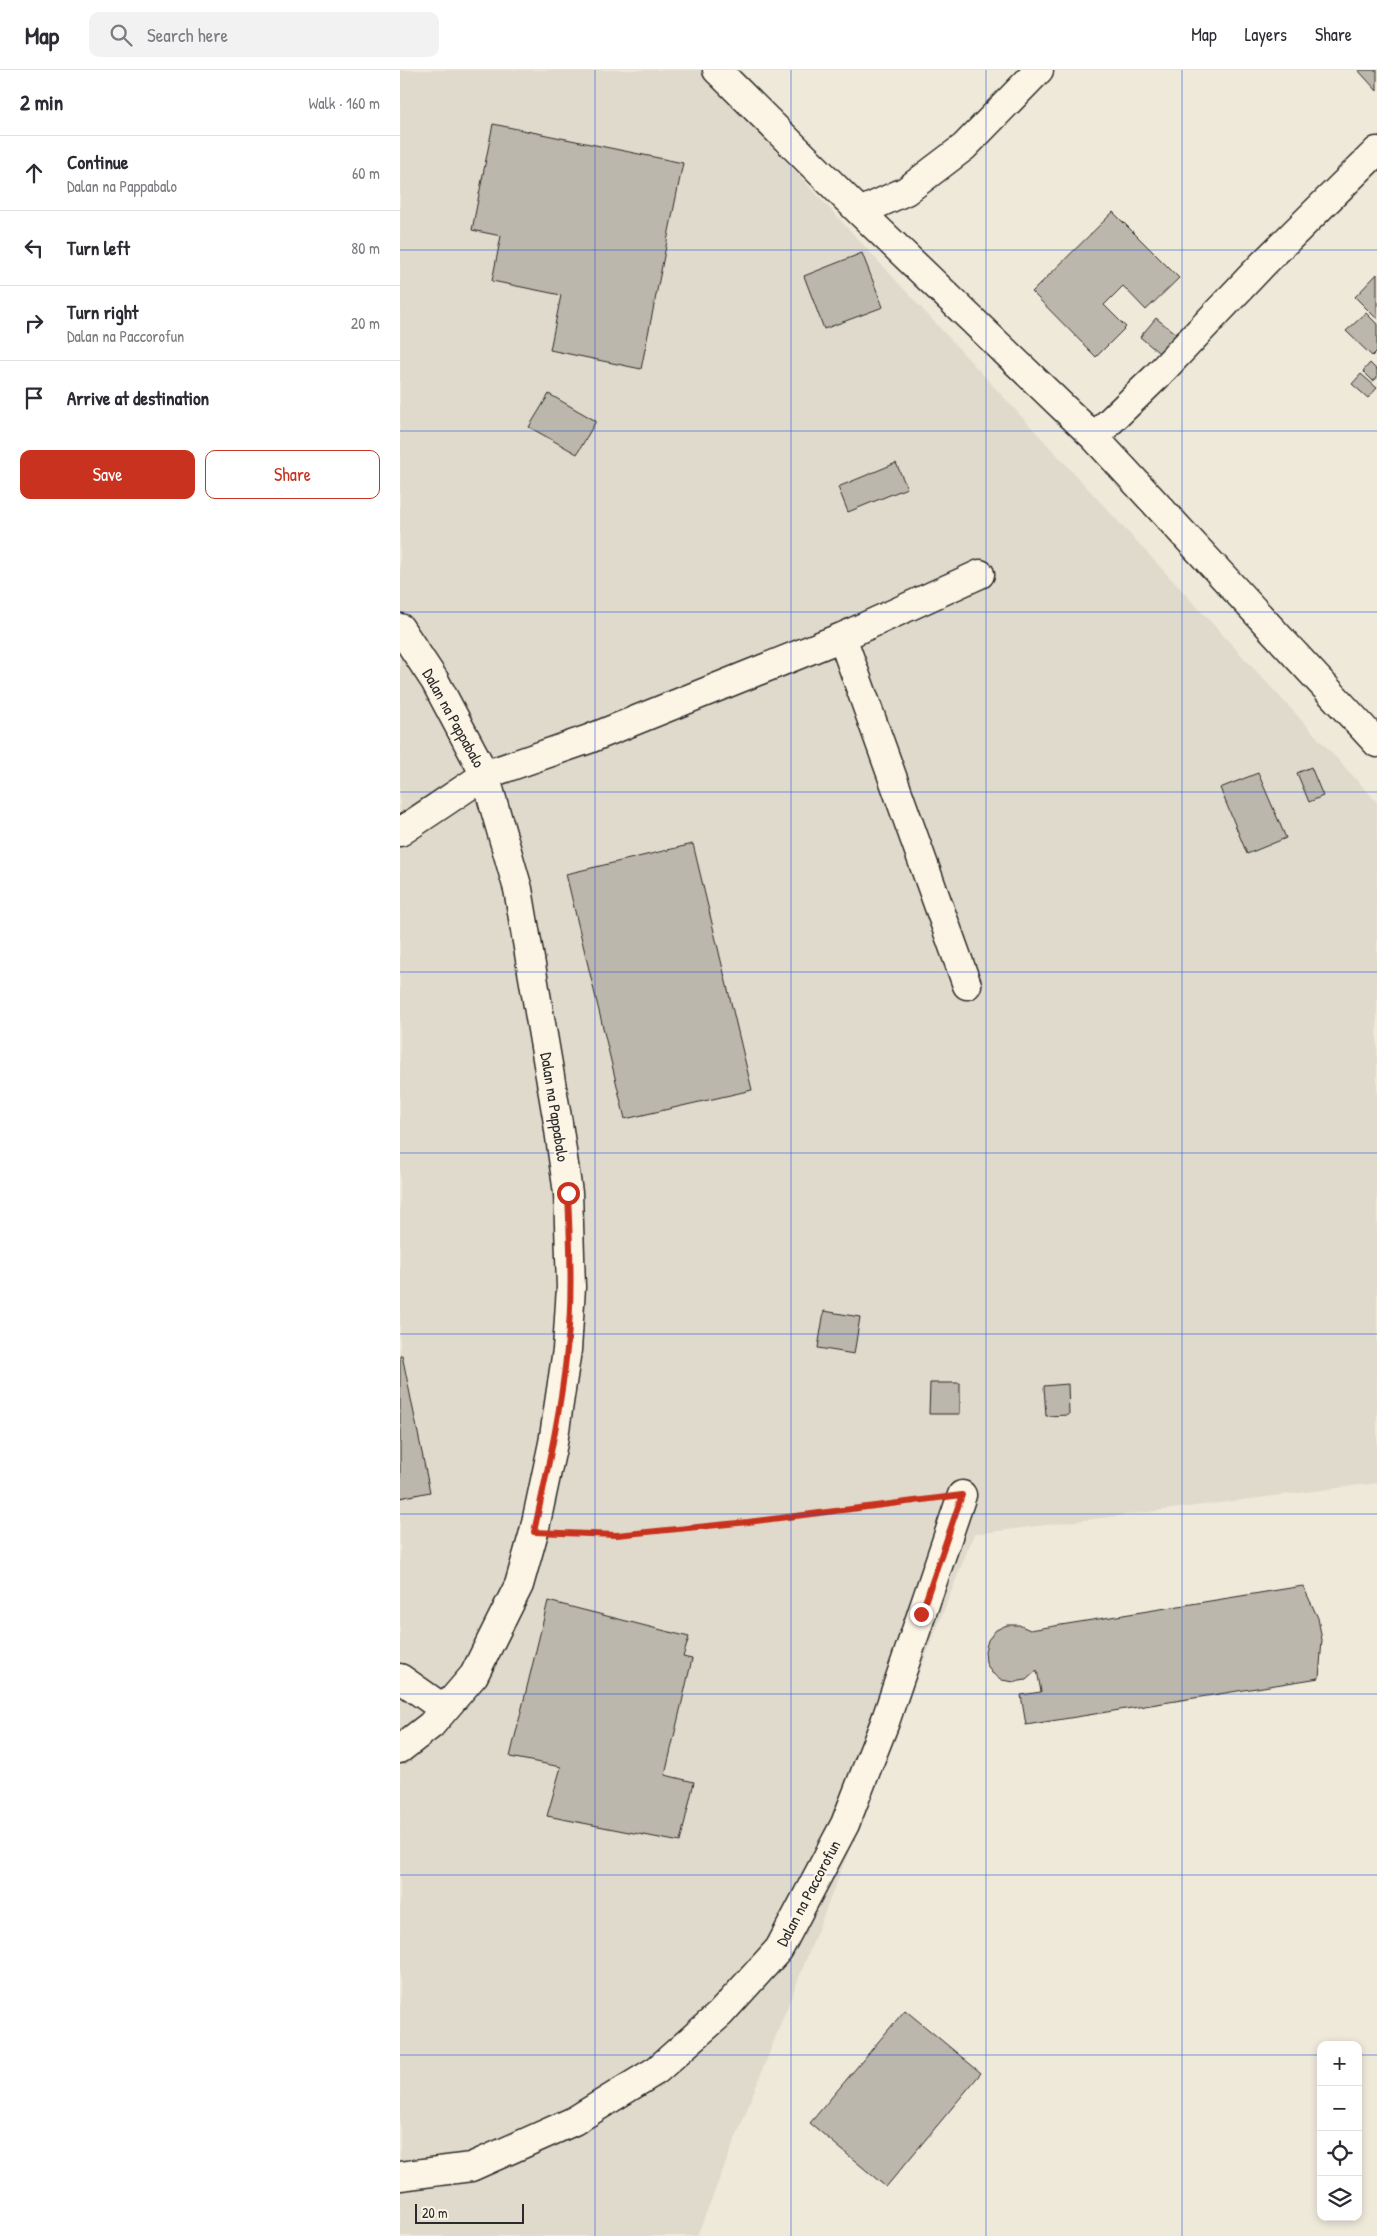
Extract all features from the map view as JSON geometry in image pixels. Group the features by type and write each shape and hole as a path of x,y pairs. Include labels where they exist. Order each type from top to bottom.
{"street":[{"path":"717,70 860,212 1094,438 1377,743"},
{"path":"860,212 906,191 964,147 1039,70"},
{"path":"1094,438 1156,377 1263,264 1377,151"},
{"path":"400,832 485,775 589,739 842,637 980,574"},
{"name":"Dalan na Pappabalo","path":"400,628 435,681 485,775 518,889 568,1193 571,1287 567,1350 553,1443 534,1532 519,1585 474,1675 431,1725 400,1749"},
{"path":"842,637 967,985"},
{"name":"Dalan na Paccorofun","path":"400,2176 472,2167 582,2116 657,2070 720,2014 779,1950 845,1824 885,1722 962,1495"},
{"path":"400,1678 444,1709"}],"path":[{"path":"534,1532 617,1535 748,1522 962,1495"}],"shaded area":[{"path":"400,70 702,70 1377,802 1377,1483 974,1534 697,2236 400,2236"}],"building":[{"path":"1358,70 1377,70 1377,91"},
{"path":"493,124 683,163 641,369 550,350 561,295 492,281 501,236 472,230"},
{"path":"1113,212 1179,278 1146,310 1123,286 1104,305 1126,327 1096,357 1032,292"},
{"path":"862,253 883,307 824,329 804,276"},
{"path":"1377,274 1377,319 1355,297"},
{"path":"1366,313 1377,324 1377,351 1372,356 1346,331"},
{"path":"1156,318 1181,338 1164,357 1140,337"},
{"path":"1370,363 1377,370 1377,378 1373,381 1363,371"},
{"path":"1361,374 1377,388 1368,398 1352,384"},
{"path":"549,394 596,421 577,454 529,427"},
{"path":"896,463 907,488 848,512 838,487"},
{"path":"1311,767 1323,796 1309,802 1297,773"},
{"path":"1258,773 1286,838 1247,854 1220,788"},
{"path":"693,844 752,1090 625,1119 566,874"},
{"path":"824,1311 860,1317 854,1354 818,1348"},
{"path":"402,1355 430,1492 400,1498 400,1356"},
{"path":"930,1383 960,1383 960,1414 929,1414"},
{"path":"1068,1384 1069,1415 1046,1416 1044,1386"},
{"path":"1303,1586 1318,1618 1322,1640 1319,1678 1026,1725 1021,1695 1041,1692 1037,1670 1026,1680 1014,1682 1002,1680 992,1673 986,1663 985,1651 988,1640 996,1630 1007,1625 1019,1625 1030,1630"},
{"path":"548,1601 689,1637 683,1657 692,1659 665,1775 694,1782 680,1842 547,1816 561,1767 510,1757"},
{"path":"905,2010 981,2073 886,2187 810,2123"}],"route":[{"path":"568,1193 571,1287 567,1350 553,1443 534,1532 617,1535 748,1522 962,1495 921,1614"}]}
